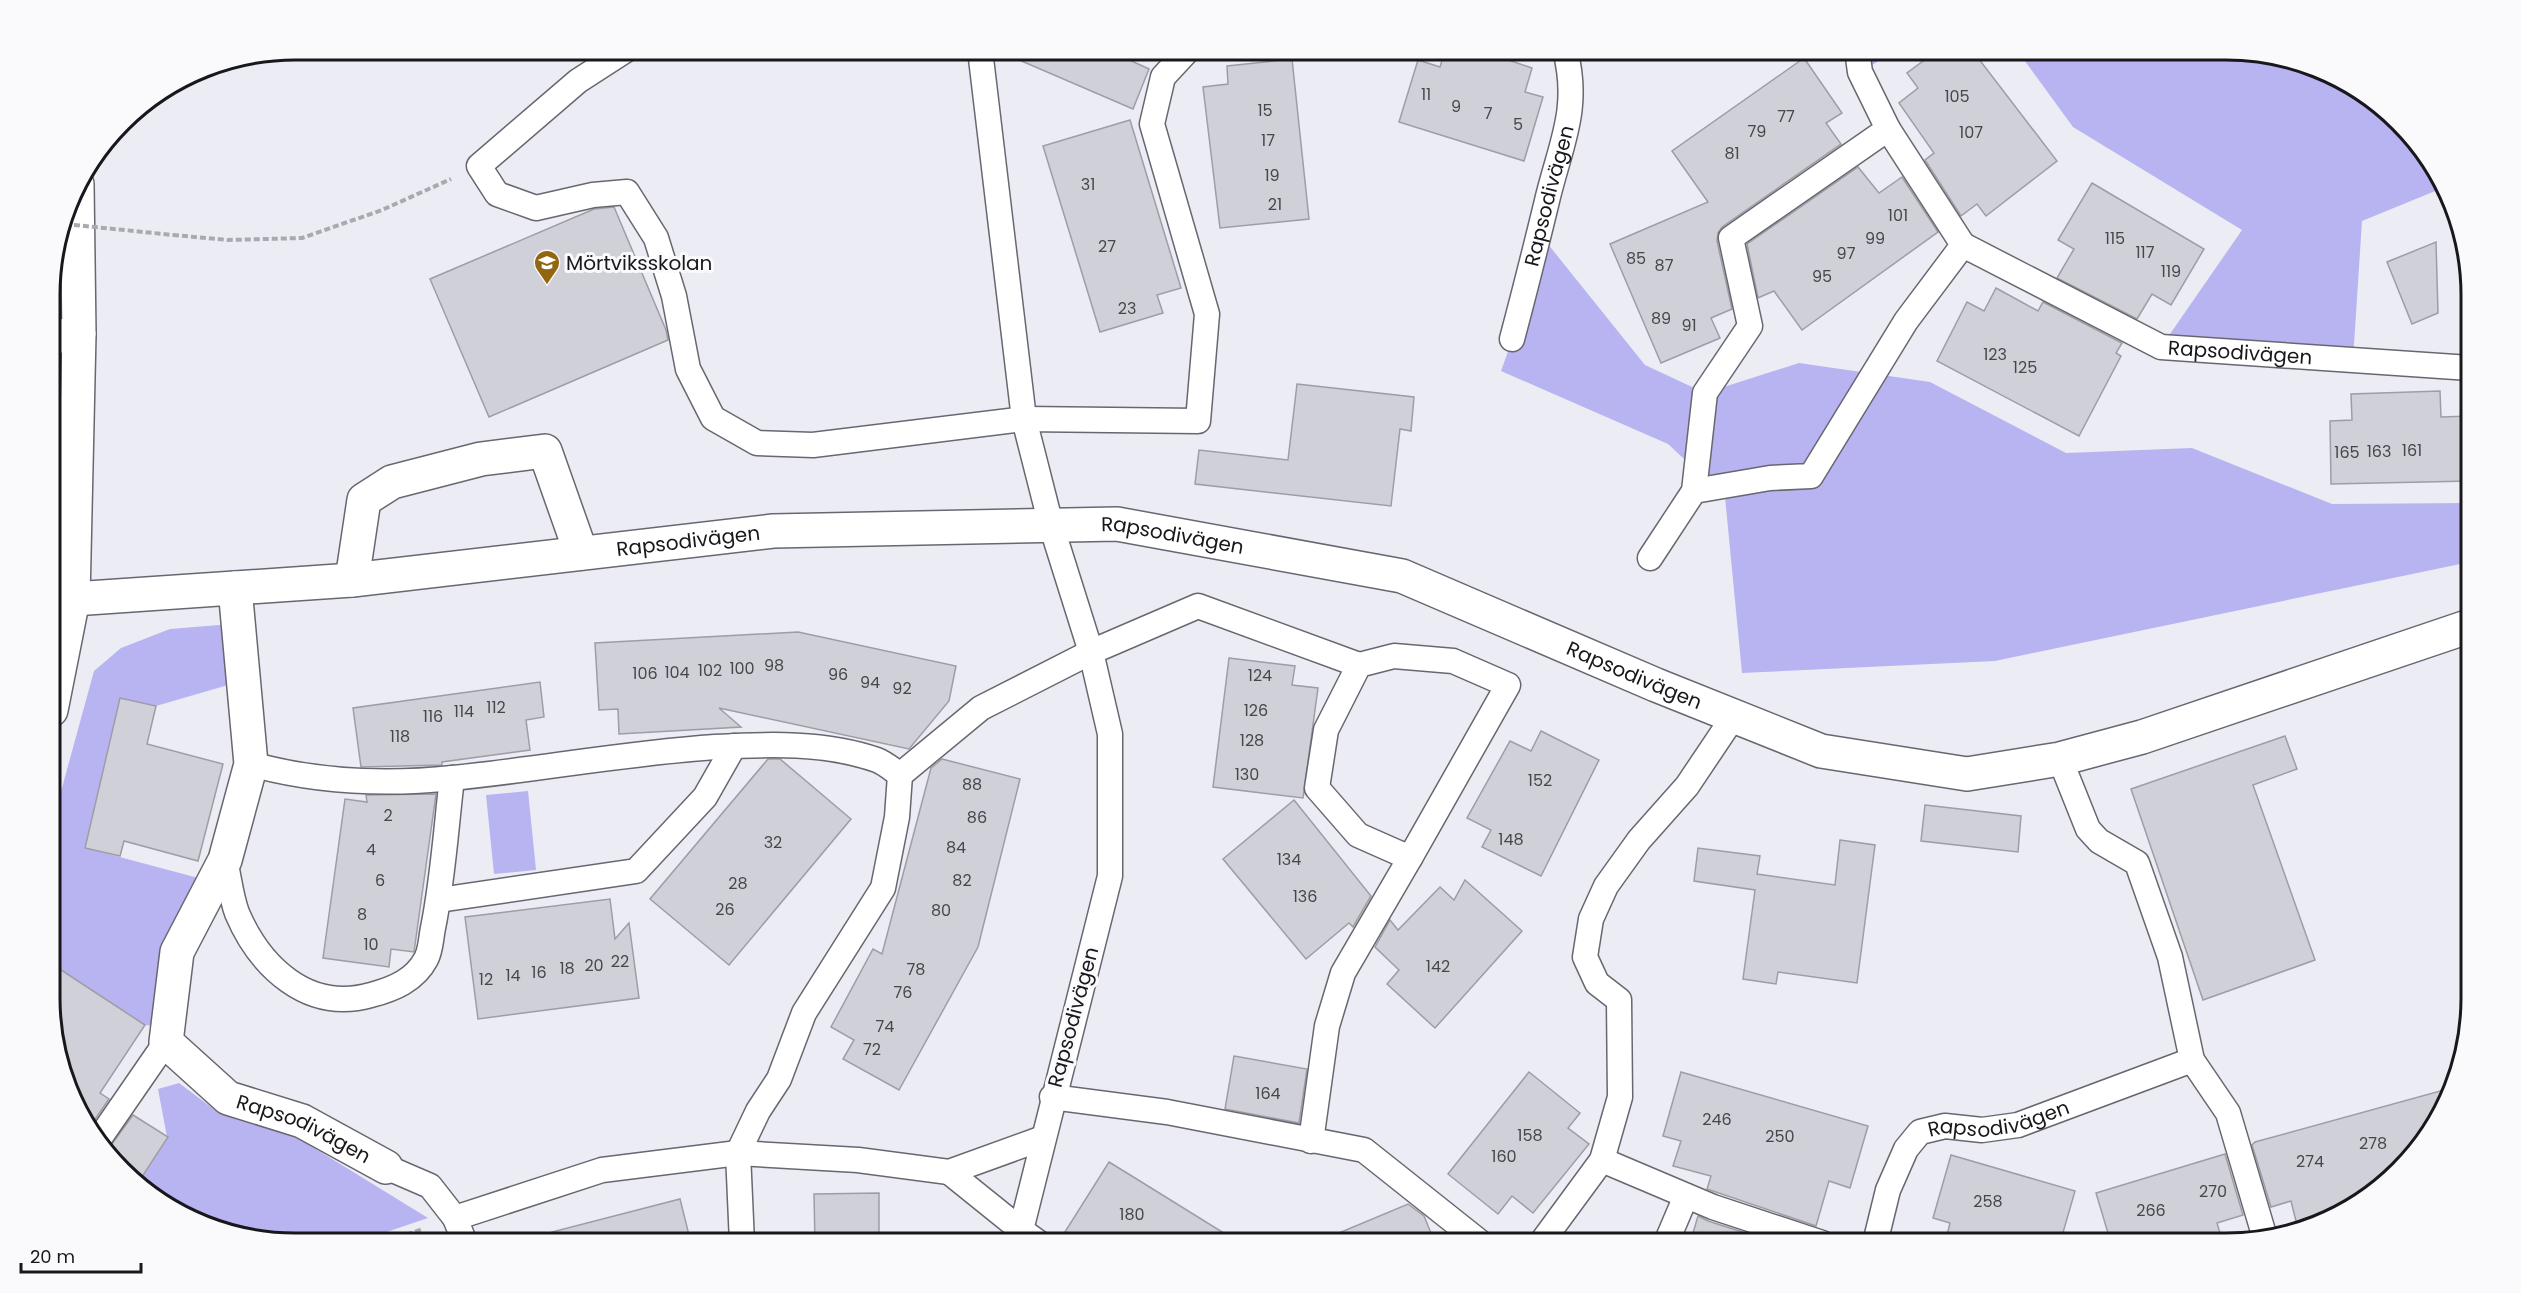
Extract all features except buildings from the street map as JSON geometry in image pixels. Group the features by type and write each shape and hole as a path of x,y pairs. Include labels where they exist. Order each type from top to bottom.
{"street":[{"path":"60,665 73,599 65,335 75,213"},
{"path":"352,580 363,500 392,482 481,459 545,451 581,553"},
{"name":"Rapsodivägen","path":"73,599 352,580 773,531 1117,524 1402,576 1821,751 1967,774 2060,759 2142,737 2461,629"},
{"path":"166,1042 177,952 225,860 251,764 235,588"},
{"name":"Rapsodivägen","path":"166,1042 228,1098 302,1120 386,1167"}],"lane":[{"path":"611,60 578,81 479,166 497,194 536,208 593,195 627,192 657,238 674,296 688,369 713,418 758,443 813,445 1024,419 1198,420 1208,314 1152,124 1163,77 1179,60"},
{"name":"Rapsodivägen","path":"981,60 1024,419 1051,525 1091,652 1110,734 1110,876 1042,1138 1030,1233"},
{"name":"Rapsodivägen","path":"1512,339 1546,204 1564,147 1573,95 1567,60"},
{"name":"Rapsodivägen","path":"1858,60 1860,72 1888,129 1963,245 2161,347 2461,367"},
{"path":"1650,558 1694,491 1705,393 1750,326 1731,238 1888,129"},
{"path":"1694,491 1770,478 1811,476 1906,321 1963,245"},
{"path":"742,1233 738,1153 758,1111 779,1079 804,1013 883,888 897,818 900,775 981,708 1091,652 1198,606 1359,664 1394,656 1453,661 1508,685 1343,973 1327,1026 1311,1141"},
{"path":"1359,664 1326,730 1317,788 1358,835 1410,858"},
{"path":"1548,1233 1602,1160 1620,1096 1619,1000 1597,983 1585,957 1591,920 1606,886 1639,840 1687,786 1734,716"},
{"path":"251,764 293,775 326,779 452,778 664,751 759,744 836,749 879,761 900,775"},
{"path":"439,900 636,871 705,797 734,746"},
{"path":"2060,759 2088,829 2099,841 2138,863 2170,957 2192,1060 2228,1113 2263,1230"},
{"path":"225,860 236,911 252,944 275,971 302,990 333,998 362,998 412,978 427,957 439,900 452,778"},
{"path":"103,1133 166,1042"},
{"name":"Rapsodivägen","path":"1877,1233 1888,1190 1906,1149 1920,1132 1946,1126 1982,1130 2018,1125 2192,1060"},
{"name":"Rapsodivägen","path":"1052,1097 1167,1112 1364,1150 1468,1233"},
{"path":"455,1218 602,1170 738,1153 858,1160 949,1172 1042,1138"},
{"path":"1602,1160 1686,1196 1793,1233"},
{"name":"Rapsodivägen","path":"386,1167 430,1186 455,1218 461,1233"},
{"name":"Rapsodivägen","path":"949,1172 1025,1233"},
{"path":"1670,1233 1686,1196"}],"path":[{"path":"70,225 228,240 302,238 382,210 479,166"},
{"path":"412,1233 455,1218"}],"shaded area":[{"path":"1858,60 1880,60 1860,72"},
{"path":"2024,60 2257,62 2302,72 2344,91 2369,108 2413,152 2437,190 2362,221 2353,360 2161,347 2242,230 2073,127"},
{"path":"1547,243 1645,365 1705,393 1799,363 1930,382 2066,453 2192,448 2332,504 2461,503 2461,564 1995,661 1742,673 1725,497 1668,444 1501,371"},
{"path":"231,624 235,683 156,706 86,848 202,879 155,1026 145,1025 60,969 60,795 94,671 121,648 170,629"},
{"path":"528,791 536,870 494,874 486,795"},
{"path":"179,1083 215,1110 298,1138 428,1218 384,1233 295,1233 264,1231 234,1225 191,1209 177,1202 142,1177 167,1137 158,1089"}],"place":[{"name":"Mörtviksskolan","path":"547,286"}]}
